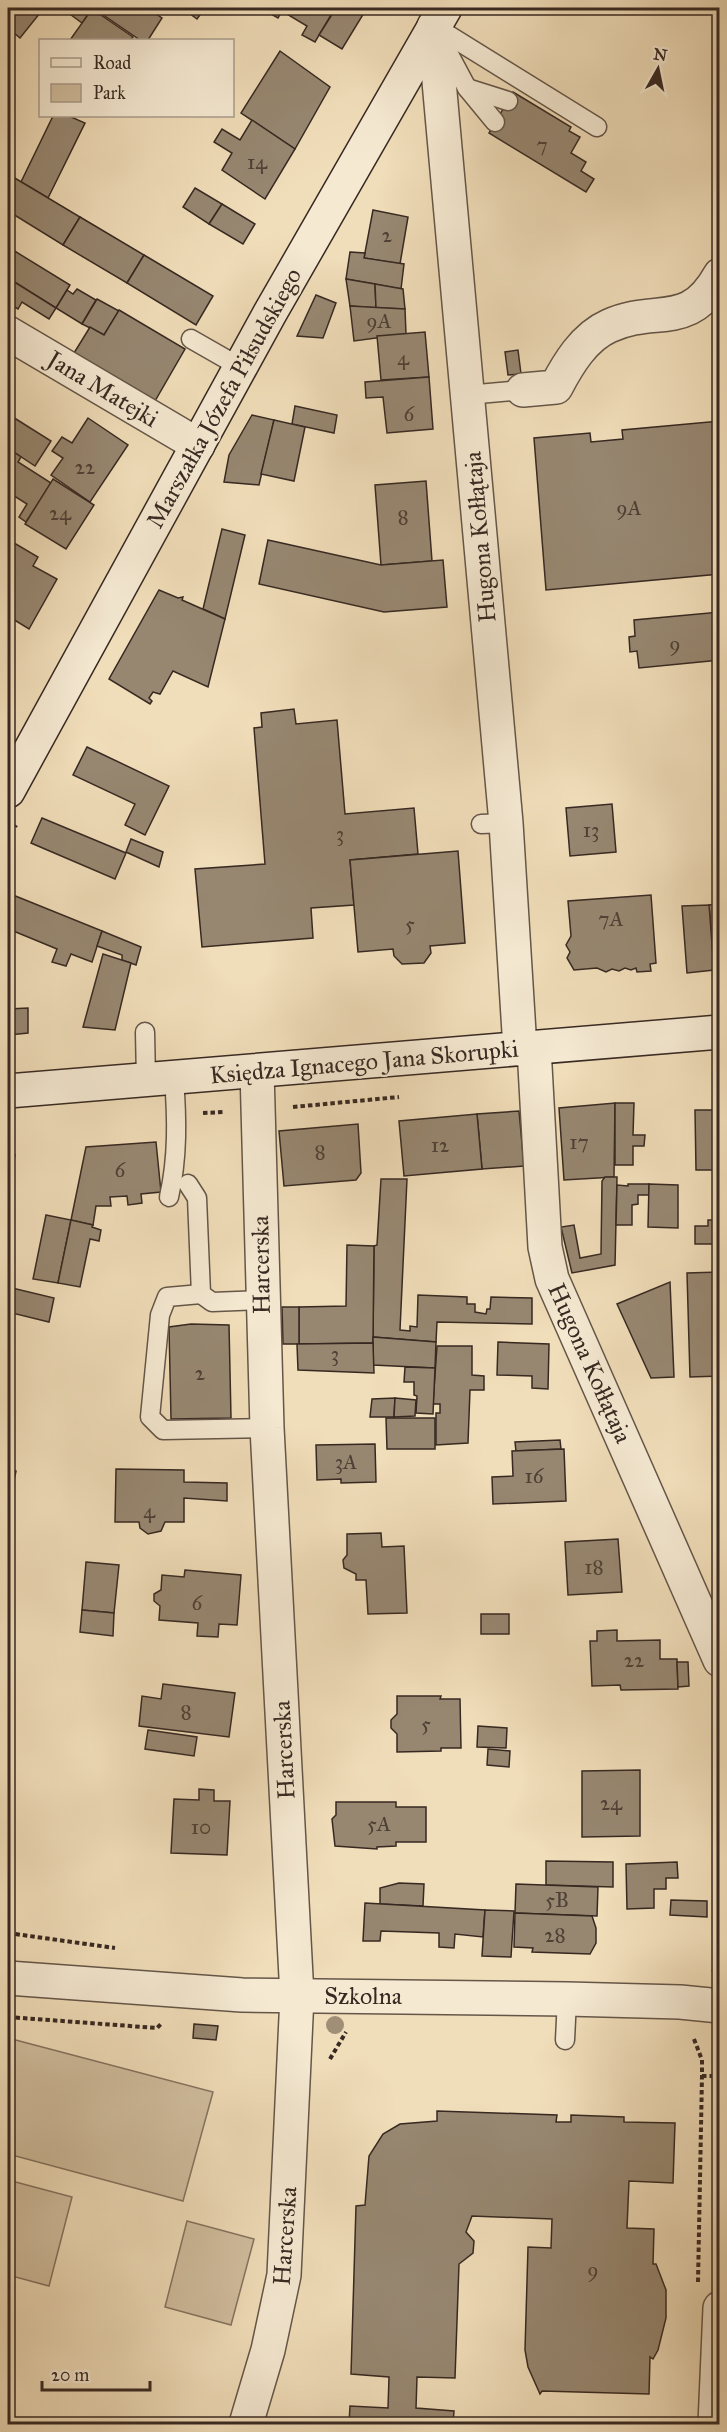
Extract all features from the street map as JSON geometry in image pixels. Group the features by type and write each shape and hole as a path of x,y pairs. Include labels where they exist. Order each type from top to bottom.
{"street":[{"name":"Marszałka Józefa Piłsudskiego","path":"8,791 240,367 440,17"},
{"name":"Hugona Kołłątaja","path":"440,17 467,395 493,824 527,1048 545,1247 552,1279 720,1660"},
{"path":"523,390 556,387 574,355 607,326 635,317 661,315 692,308 702,302 720,275"},
{"name":"Jana Matejki","path":"8,333 198,445"},
{"name":"Księdza Ignacego Jana Skorupki","path":"8,1091 720,1032"},
{"name":"Harcerska","path":"246,2424 268,2350 284,2275 297,1996 267,1428 256,1071"},
{"name":"Szkolna","path":"8,1978 242,1995 352,1994 680,2002 720,2006"},
{"path":"708,2300 718,2392 715,2424"}],"lane":[{"path":"440,17 466,88 495,122"},
{"path":"440,17 597,127"},
{"path":"466,88 508,101"},
{"path":"191,339 240,367"},
{"path":"467,395 523,390"},
{"path":"145,1032 160,1079 177,1119 176,1160 169,1197"},
{"path":"188,1184 197,1198 201,1294"},
{"path":"262,1300 212,1302 201,1294 166,1298 160,1315 150,1417 163,1430 267,1428"},
{"path":"565,2040 567,1999"}],"path":[{"path":"328,2061 350,2026"},
{"path":"708,2300 702,2076 720,2076"}],"green space":[{"path":"8,2038 213,2092 183,2201 8,2154"},
{"path":"8,2180 72,2197 49,2286 8,2275"},
{"path":"187,2221 254,2239 231,2325 165,2307"}],"building":[{"path":"8,8 44,8 20,38 8,28"},
{"path":"71,8 92,9 82,23 67,12"},
{"path":"93,8 147,8 162,18 149,39 139,39"},
{"path":"182,8 205,8 197,19"},
{"path":"272,8 331,8 334,10 315,42 302,35 307,26 282,11 278,18 269,13"},
{"path":"336,8 367,8 342,49 319,35"},
{"path":"92,9 133,37 131,39 71,39"},
{"path":"280,51 330,87 295,149 241,113"},
{"path":"513,92 571,127 569,131 580,137 571,153 586,162 581,171 594,179 586,192 489,133"},
{"path":"53,117 71,117 85,123 48,198 21,182"},
{"path":"252,120 295,149 265,199 222,170 232,153 214,142 222,129 240,140"},
{"path":"8,174 80,217 63,245 8,211"},
{"path":"195,188 222,204 209,224 183,207"},
{"path":"222,204 255,224 243,244 209,224"},
{"path":"373,210 408,217 400,264 364,258"},
{"path":"80,217 144,255 127,283 63,245"},
{"path":"8,247 70,285 56,308 8,278"},
{"path":"350,252 365,253 364,258 404,264 401,289 346,279"},
{"path":"144,255 213,296 196,325 127,283"},
{"path":"8,278 56,308 49,319 22,302 18,309 8,303"},
{"path":"346,279 375,284 376,308 350,306"},
{"path":"375,284 403,289 405,309 376,308"},
{"path":"77,289 96,300 82,324 56,308 67,290 73,294"},
{"path":"316,295 336,303 323,338 297,336"},
{"path":"97,299 119,311 104,335 82,324"},
{"path":"350,306 405,309 406,334 354,341"},
{"path":"119,310 185,349 155,401 74,353 90,327 104,335"},
{"path":"425,332 429,377 381,380 377,336"},
{"path":"518,350 521,374 508,375 505,352"},
{"path":"429,377 433,429 387,433 383,397 366,398 365,382"},
{"path":"295,406 337,415 334,433 292,424"},
{"path":"8,414 51,441 35,466 8,448"},
{"path":"252,415 274,420 259,485 224,482 229,455"},
{"path":"88,418 128,445 90,502 51,475 63,458 52,451 62,437 72,443"},
{"path":"274,420 305,427 294,481 261,474"},
{"path":"720,421 720,574 546,590 534,438 590,433 591,442 623,439 622,430"},
{"path":"8,448 21,457 18,462 51,483 26,522 19,517 27,504 8,492"},
{"path":"53,479 94,505 66,549 25,524"},
{"path":"426,481 432,561 381,565 375,485"},
{"path":"222,529 245,535 225,619 203,609"},
{"path":"9,540 38,557 33,566 57,579 29,629 8,616"},
{"path":"268,540 381,565 443,560 447,607 384,612 259,584"},
{"path":"159,590 178,598 183,597 182,600 225,619 208,687 173,671 160,694 153,692 149,698 152,701 150,704 109,679"},
{"path":"720,612 720,660 639,668 637,651 630,652 629,637 635,636 634,620"},
{"path":"294,709 296,724 337,720 345,814 414,808 418,854 350,860 354,905 311,908 313,938 202,947 195,869 265,864 254,728 262,727 261,713"},
{"path":"87,747 169,786 145,835 125,825 135,804 73,775"},
{"path":"612,804 616,852 570,856 566,808"},
{"path":"42,818 126,853 115,879 31,843"},
{"path":"131,839 163,852 159,867 126,852"},
{"path":"458,851 465,943 430,946 431,953 424,963 402,964 394,956 393,949 358,952 350,860"},
{"path":"8,893 102,931 92,962 71,954 66,966 52,962 57,949 11,930 8,936"},
{"path":"651,895 656,963 650,964 651,971 637,972 636,968 631,970 625,968 619,971 612,969 606,972 597,968 574,970 567,958 570,952 566,945 571,936 568,901"},
{"path":"720,904 720,963 714,963 709,905"},
{"path":"709,905 714,970 687,973 682,906"},
{"path":"102,931 141,947 136,965 122,960 122,955 97,946"},
{"path":"103,954 131,963 115,1030 83,1027"},
{"path":"28,1008 28,1033 9,1035 8,1009"},
{"path":"615,1103 614,1177 564,1180 559,1108"},
{"path":"615,1103 634,1103 633,1135 645,1135 644,1146 633,1146 633,1165 615,1165"},
{"path":"695,1110 720,1110 720,1170 696,1170"},
{"path":"519,1111 524,1166 482,1169 477,1114"},
{"path":"477,1114 482,1169 404,1176 399,1121"},
{"path":"358,1124 361,1173 356,1180 284,1186 279,1131"},
{"path":"156,1142 161,1192 141,1194 142,1203 128,1205 127,1196 110,1197 111,1206 96,1206 93,1225 71,1220 86,1147"},
{"path":"8,1155 15,1155 8,1190"},
{"path":"605,1177 617,1177 615,1265 572,1273 561,1227 574,1225 580,1258 601,1254 602,1181"},
{"path":"381,1179 407,1179 400,1330 410,1331 410,1326 417,1327 418,1295 467,1297 467,1304 475,1304 475,1312 486,1314 487,1309 490,1309 491,1297 532,1298 532,1324 437,1322 436,1342 373,1337 374,1246 377,1245"},
{"path":"628,1184 649,1184 649,1195 638,1195 638,1204 632,1205 632,1225 616,1225 617,1185 628,1186"},
{"path":"649,1184 678,1185 678,1228 648,1227"},
{"path":"46,1215 71,1220 58,1283 33,1279"},
{"path":"71,1220 93,1225 92,1227 101,1230 99,1241 90,1239 80,1287 58,1283"},
{"path":"708,1220 715,1220 715,1226 720,1226 720,1244 695,1244 695,1226 708,1226"},
{"path":"347,1245 374,1246 373,1343 299,1344 299,1307 346,1306"},
{"path":"720,1272 720,1376 690,1377 687,1273"},
{"path":"670,1282 674,1377 651,1378 617,1304"},
{"path":"8,1287 54,1298 49,1322 8,1312"},
{"path":"282,1307 299,1307 299,1344 283,1344"},
{"path":"191,1324 229,1325 231,1418 171,1419 169,1327"},
{"path":"373,1337 436,1342 435,1368 373,1365"},
{"path":"498,1342 549,1344 548,1389 532,1388 532,1376 497,1375"},
{"path":"373,1343 374,1373 298,1370 297,1344"},
{"path":"437,1346 472,1346 472,1375 484,1376 484,1390 470,1390 468,1443 436,1445 436,1413 440,1413 440,1404 433,1404"},
{"path":"405,1367 435,1368 433,1414 416,1413 417,1396 414,1395 414,1382 404,1382"},
{"path":"395,1398 394,1417 370,1417 372,1399"},
{"path":"395,1398 416,1400 415,1416 394,1417"},
{"path":"386,1418 435,1418 435,1449 387,1449"},
{"path":"560,1440 561,1449 516,1451 515,1442"},
{"path":"375,1444 376,1482 341,1483 341,1479 317,1480 316,1445"},
{"path":"564,1449 566,1501 493,1504 492,1477 513,1476 512,1451"},
{"path":"8,1469 16,1471 8,1510"},
{"path":"116,1469 184,1470 184,1482 227,1483 227,1501 184,1498 184,1522 165,1522 161,1531 148,1534 140,1528 139,1522 115,1522"},
{"path":"381,1533 382,1547 404,1546 407,1613 368,1614 366,1580 356,1580 356,1574 344,1568 343,1560 347,1555 347,1534"},
{"path":"618,1539 622,1592 568,1595 565,1542"},
{"path":"86,1562 119,1565 114,1613 82,1610"},
{"path":"185,1570 241,1575 237,1625 219,1624 218,1637 197,1636 198,1623 159,1620 160,1606 154,1601 154,1594 161,1590 162,1575 184,1577"},
{"path":"82,1610 114,1613 113,1636 80,1632"},
{"path":"481,1614 509,1614 509,1634 481,1634"},
{"path":"617,1630 617,1641 660,1640 660,1659 677,1659 678,1689 621,1690 620,1685 592,1686 590,1641 597,1641 597,1631"},
{"path":"677,1662 688,1662 689,1686 678,1687"},
{"path":"163,1684 235,1693 229,1737 139,1726 142,1696 161,1699"},
{"path":"397,1696 441,1696 440,1699 460,1699 461,1748 397,1752 397,1734 391,1728 391,1720 397,1714"},
{"path":"478,1726 507,1728 506,1748 477,1747"},
{"path":"148,1730 197,1737 194,1756 145,1749"},
{"path":"488,1749 510,1751 509,1767 487,1765"},
{"path":"640,1770 640,1836 582,1837 582,1771"},
{"path":"199,1789 214,1790 214,1801 230,1801 227,1855 171,1853 174,1799 199,1800"},
{"path":"336,1802 396,1802 396,1807 426,1807 426,1842 396,1842 396,1846 377,1847 377,1849 335,1846 332,1819 336,1815"},
{"path":"546,1861 613,1862 613,1887 546,1885"},
{"path":"677,1862 678,1878 666,1878 666,1889 654,1889 654,1908 627,1909 626,1864"},
{"path":"399,1883 424,1884 423,1906 380,1904 380,1888"},
{"path":"516,1884 598,1887 597,1916 515,1913"},
{"path":"671,1900 707,1901 707,1917 670,1915"},
{"path":"365,1903 485,1910 483,1937 455,1934 454,1948 439,1947 439,1933 381,1931 380,1941 363,1941"},
{"path":"485,1910 514,1911 511,1957 482,1956"},
{"path":"515,1913 592,1916 596,1928 596,1943 590,1954 532,1952 533,1948 514,1947"},
{"path":"194,2024 218,2026 216,2040 193,2038"},
{"path":"437,2111 557,2115 556,2122 571,2122 571,2115 624,2117 624,2122 675,2123 673,2183 629,2181 627,2228 654,2229 653,2264 656,2264 666,2290 666,2318 658,2350 653,2359 650,2357 649,2394 542,2391 540,2394 528,2367 525,2350 528,2247 551,2248 552,2219 472,2216 466,2232 474,2241 473,2253 459,2264 455,2378 417,2377 416,2408 454,2411 453,2424 349,2424 350,2406 388,2408 389,2377 351,2374 356,2206 365,2205 369,2156 383,2134 400,2124 437,2121"}]}
